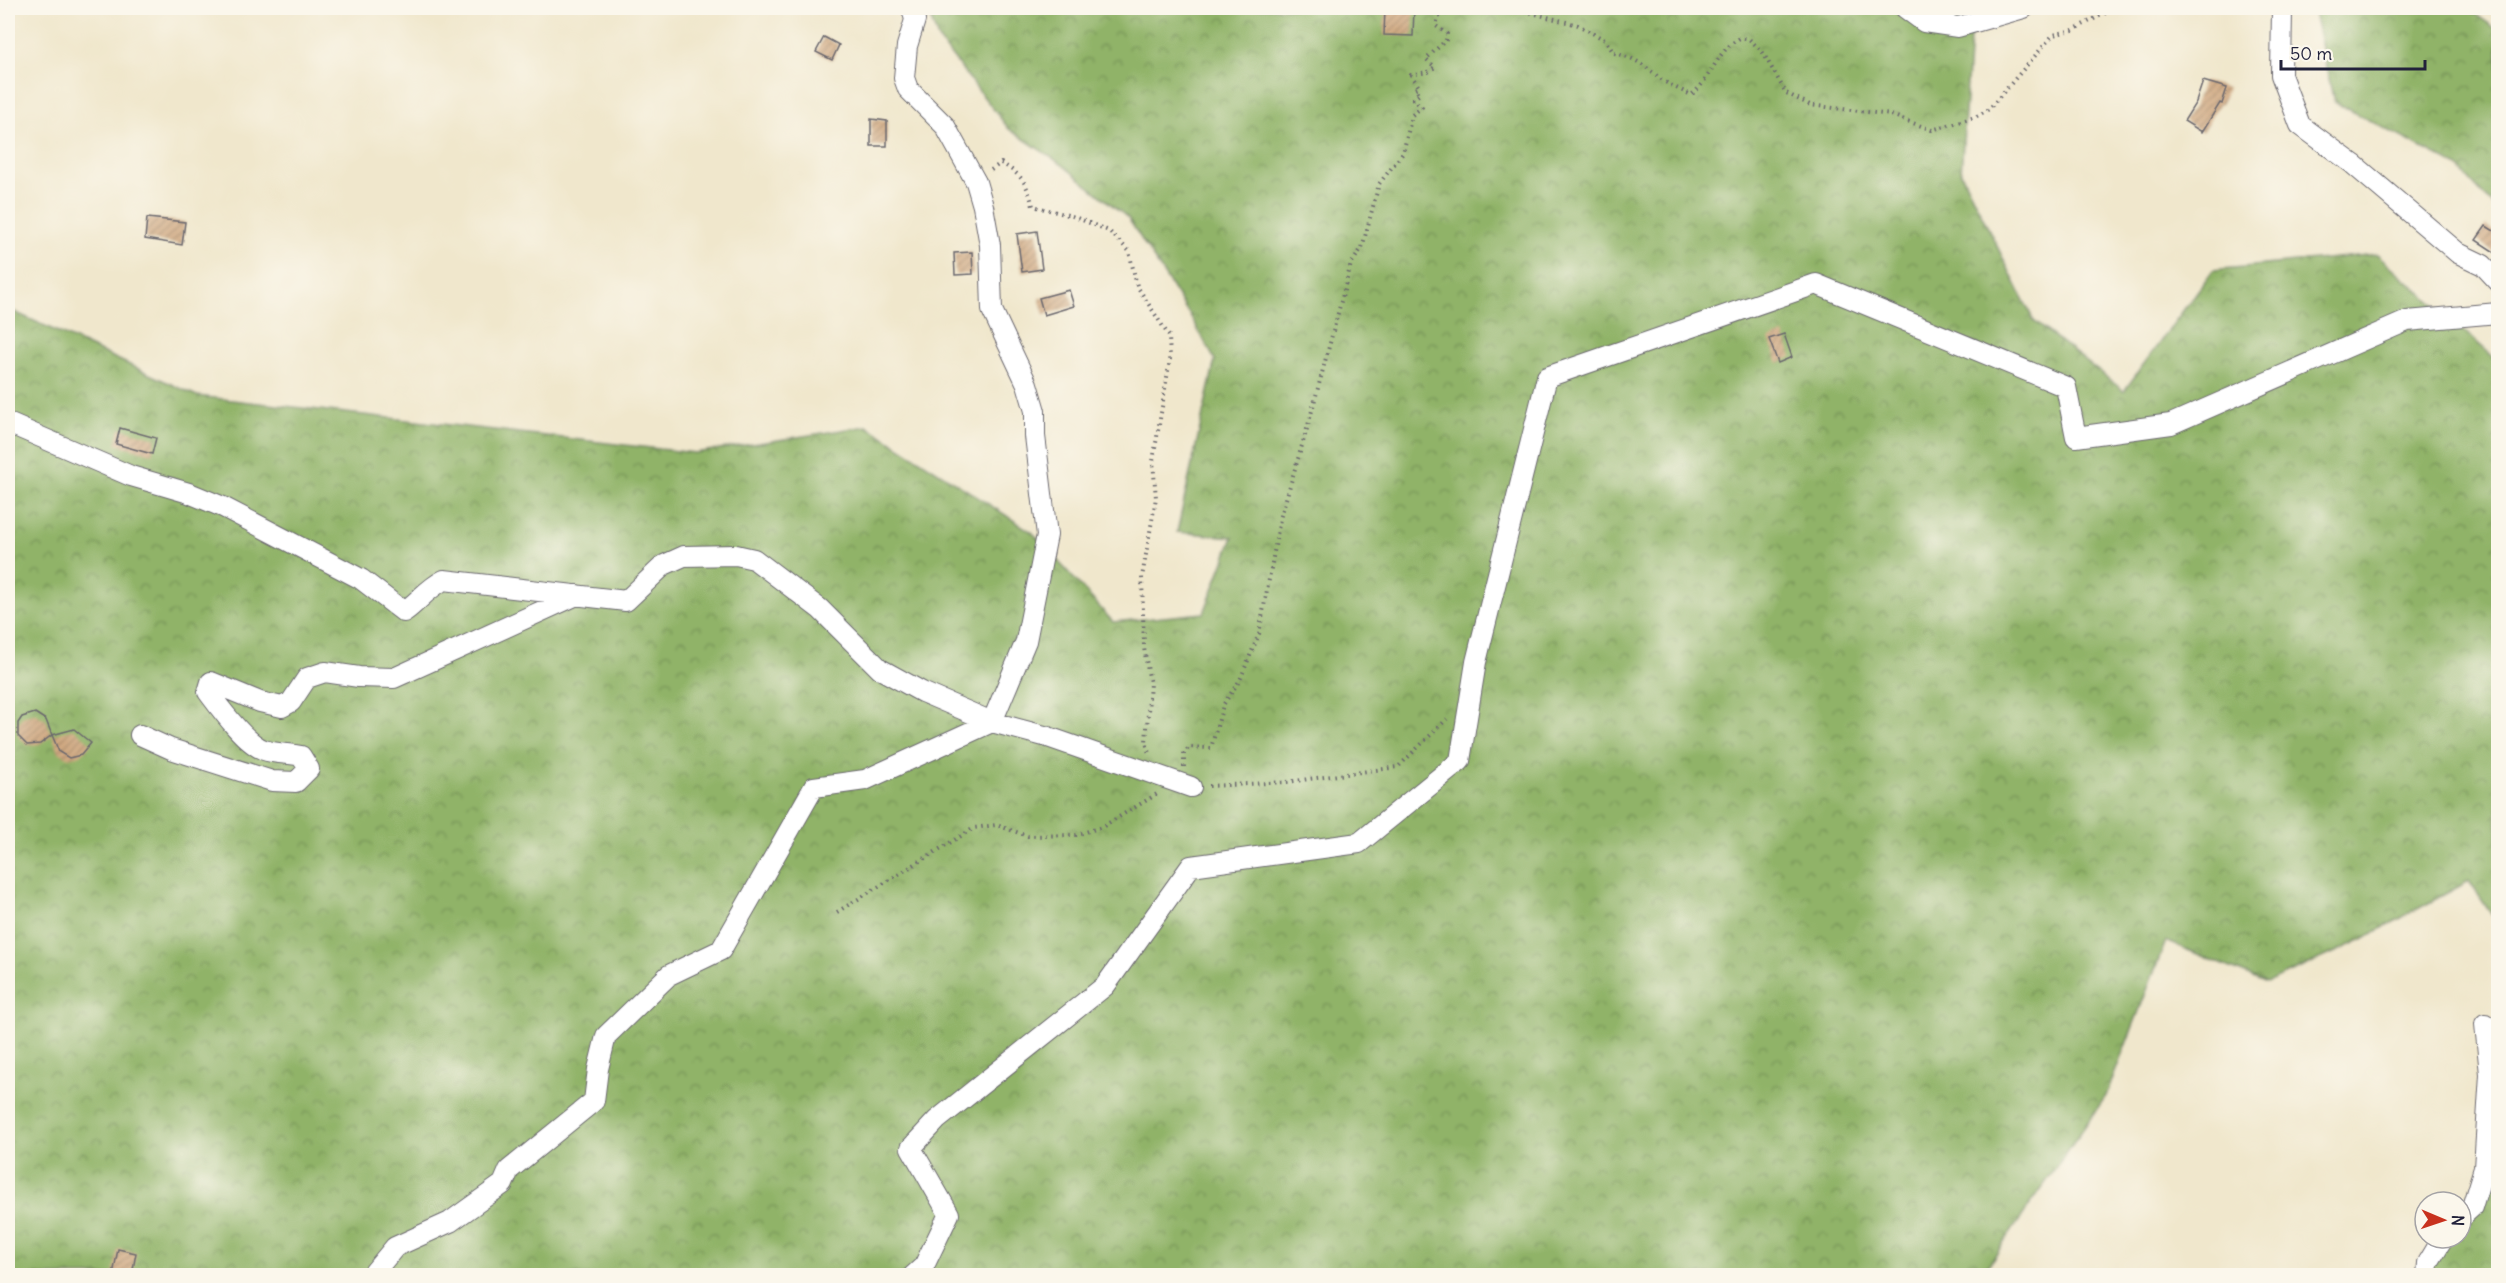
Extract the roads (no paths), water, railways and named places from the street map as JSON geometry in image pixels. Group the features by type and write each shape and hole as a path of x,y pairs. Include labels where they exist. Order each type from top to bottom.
{"street":[{"path":"370,1275 395,1247 450,1222 503,1184 509,1170 594,1101 598,1069 606,1036 669,975 721,950 814,787 865,780 992,722 1026,641 1047,535 1035,436 1035,411 1027,384 992,310 990,245 976,182 945,126 909,90 904,78 908,46 915,20 912,8"},
{"path":"1905,8 1924,22 1958,27 2024,8"},
{"path":"2282,8 2281,75 2300,124 2353,164 2458,253 2483,265 2499,281"},
{"path":"913,1275 924,1266 948,1214 911,1148 936,1120 1105,986 1191,866 1359,843 1460,760 1476,662 1547,377 1816,284 2066,387 2076,437 2171,424 2407,321 2499,313"},
{"path":"8,423 131,476 189,493 223,507 361,579 404,612 418,602 429,588 444,580 626,601 664,565 684,556 736,555 754,559 820,609 880,669 922,692 992,722 1048,737 1191,787"},
{"path":"140,735 171,749 272,782 296,782 309,769 301,756 262,750 236,728 219,708 208,692 211,682 260,702 282,707 291,702 307,678 325,672 359,677 394,678 577,595"},
{"path":"2473,1204 2484,1167 2490,1074 2485,1024"},
{"path":"2427,1275 2428,1263 2436,1250"}]}
